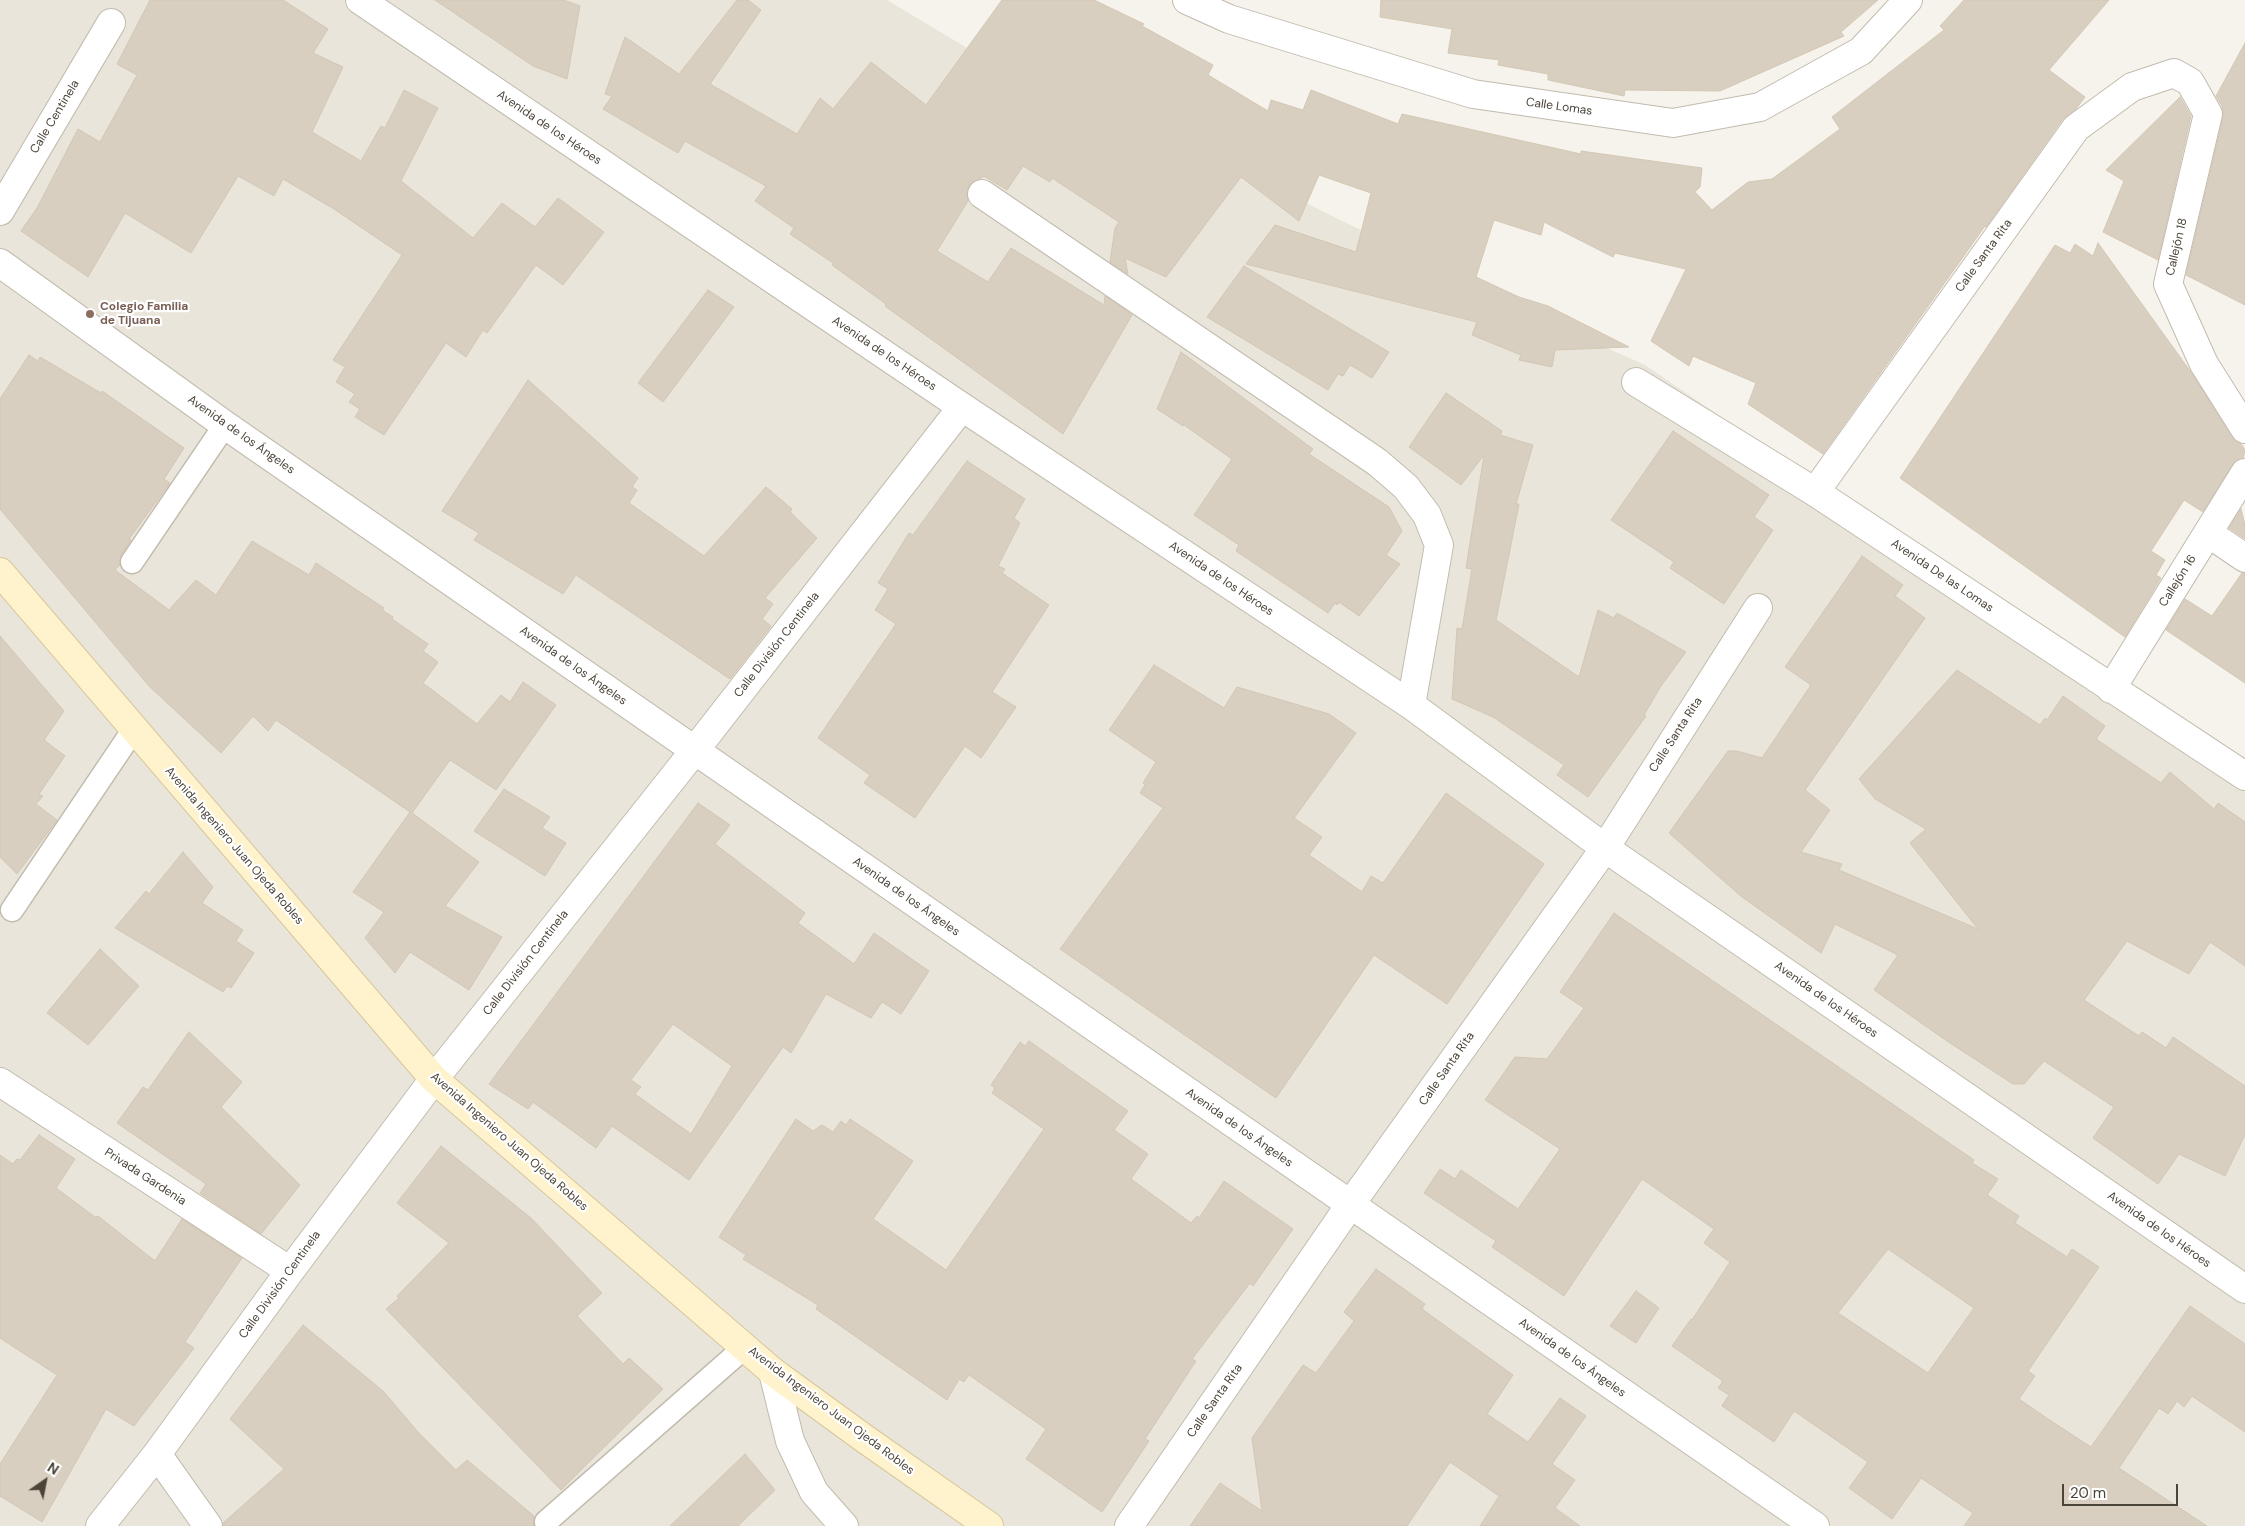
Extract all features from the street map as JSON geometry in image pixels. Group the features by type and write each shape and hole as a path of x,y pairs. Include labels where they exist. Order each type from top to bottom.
{"main road":[{"name":"Avenida Ingeniero Juan Ojeda Robles","path":"0,572 434,1078 773,1372 989,1526"}],"street":[{"name":"Avenida de los Héroes","path":"360,0 962,407 1411,705 1605,848 2245,1289"},
{"name":"Calle Lomas","path":"1187,0 1229,19 1473,94 1673,123 1760,107 1861,51 1908,0"},
{"name":"Calle Centinela","path":"0,211 111,23"},
{"name":"Calle Santa Rita","path":"1815,492 2076,128 2132,87 2174,73 2190,82"},
{"name":"Callejón 18","path":"2190,82 2208,114 2168,284 2204,364 2245,429"},
{"path":"982,194 1377,462 1406,487 1427,515 1439,545 1411,705"},
{"name":"Avenida de los Ángeles","path":"0,263 225,425 1815,1526"},
{"name":"Avenida De las Lomas","path":"1636,382 1815,492 2245,776"},
{"name":"Calle División Centinela","path":"100,1526 158,1454 290,1271 434,1078 695,750 962,407"},
{"name":"Callejón 16","path":"2111,689 2245,473"},
{"path":"2208,533 2245,558"},
{"name":"Calle Santa Rita","path":"1129,1526 1350,1205 1605,848 1758,608"},
{"name":"Privada Gardenia","path":"0,1082 290,1271"},
{"path":"773,1372 790,1441 814,1492 844,1526"},
{"path":"158,1454 208,1526"}],"lane":[{"path":"132,562 225,425"},
{"path":"12,910 134,729"},
{"path":"546,1522 745,1347"}],"shaded area":[{"path":"0,0 887,0 974,52 1085,94 1527,312 1645,365 2245,774 2245,1526 0,1526"}],"building":[{"path":"150,0 283,0 328,29 313,53 343,67 312,132 361,161 381,126 385,128 404,90 438,108 401,181 473,238 502,203 535,227 558,198 604,232 563,285 536,265 487,333 483,330 466,357 446,343 384,435 355,417 360,409 349,402 355,394 336,382 345,367 333,360 402,255 334,209 283,179 274,196 238,176 191,253 125,213 88,277 21,231 37,208 78,129 100,142 137,75 117,64"},
{"path":"435,0 564,0 580,6 567,79 533,66"},
{"path":"737,0 748,0 761,10 710,84 797,134 820,98 833,109 871,62 926,105 1002,0 1094,0 1144,24 1142,26 1213,65 1208,75 1268,111 1271,100 1303,110 1311,90 1398,124 1402,114 1581,154 1581,151 1702,168 1700,187 1695,192 1712,210 1748,182 1772,179 1840,129 1832,117 1944,30 1940,26 1964,0 2109,0 2049,70 2085,97 2076,109 2063,119 1823,454 1748,404 1756,383 1693,356 1689,366 1651,341 1686,269 1615,253 1613,257 1544,222 1541,235 1494,220 1476,277 1519,297 1548,306 1629,347 1555,350 1552,367 1519,360 1521,355 1472,335 1477,322 1246,264 1275,225 1356,252 1371,193 1319,175 1299,221 1241,177 1166,277 1125,258 1128,274 1110,262 1115,228 1119,222 1052,178 1050,182 1023,166 1007,190 984,176 969,185 967,192 968,201 937,251 988,282 1011,248 1104,305 1105,296 1132,315 1063,434 885,306 886,304 832,265 833,263 790,234 794,228 755,201 766,186 685,141 678,153 603,109 612,96 605,94 625,37 679,74"},
{"path":"1381,0 1878,0 1841,32 1844,36 1720,91 1625,90 1624,96 1548,80 1548,74 1498,65 1499,60 1448,53 1452,29 1380,17"},
{"path":"2245,43 2245,305 2186,275 2223,118 2222,106 2216,96"},
{"path":"2180,97 2191,116 2158,260 2103,232 2124,181 2106,170"},
{"path":"2098,243 2193,375 2232,437 2245,450 2243,458 2237,460 2232,465 2203,512 2184,500 2151,551 2165,560 2156,575 2161,578 2125,637 1900,478 2055,245 2070,253 2075,244 2093,256"},
{"path":"1244,266 1389,352 1372,378 1350,365 1343,376 1338,374 1328,390 1207,317"},
{"path":"708,290 734,307 663,402 638,383"},
{"path":"1181,352 1313,449 1309,454 1389,507 1402,531 1386,555 1400,564 1359,616 1339,602 1337,605 1335,603 1328,613 1236,551 1239,545 1194,515 1232,459 1184,425 1157,409"},
{"path":"29,355 38,361 40,357 101,393 102,391 184,448 164,479 170,483 129,539 131,540 121,555 120,565 115,570 169,610 196,580 216,595 252,541 309,575 316,563 384,608 382,610 393,617 392,619 428,644 423,651 438,662 423,683 477,724 501,695 510,702 523,682 556,705 496,790 450,760 412,813 479,862 445,906 502,937 469,990 410,952 395,973 365,938 384,912 353,892 410,812 276,720 268,731 253,716 221,753 149,686 0,509 0,399"},
{"path":"528,380 638,478 632,487 637,490 629,503 704,556 766,487 792,509 790,512 817,538 765,598 773,604 762,619 771,626 730,679 576,575 563,594 474,540 479,533 442,511"},
{"path":"1446,393 1502,431 1500,435 1533,445 1516,504 1519,504 1496,620 1579,677 1598,610 1614,618 1617,613 1686,652 1661,686 1644,715 1646,716 1588,797 1557,775 1564,765 1493,717 1452,699 1457,628 1462,629 1472,569 1466,568 1484,455 1461,485 1409,447"},
{"path":"1673,431 1769,495 1754,517 1773,530 1724,604 1670,568 1674,562 1611,520"},
{"path":"967,461 1025,499 1014,518 1020,523 998,566 1005,569 1002,573 1049,605 992,692 1016,707 981,758 965,746 915,818 864,783 870,775 818,738 896,624 875,610 888,589 878,583 909,533 913,535"},
{"path":"2241,509 2245,525 2245,539 2229,528"},
{"path":"1862,556 1903,585 1895,596 1925,618 1805,790 1830,810 1801,852 1842,864 1839,870 1978,929 1910,843 1926,829 1875,799 1859,779 1957,670 2040,725 2045,718 2047,720 2063,696 2105,726 2096,739 2161,783 2170,772 2214,809 2218,803 2245,822 2245,966 2210,942 2189,974 2127,941 2084,1000 2139,1036 2142,1032 2166,1048 2173,1037 2245,1086 2245,1135 2225,1176 2179,1154 2158,1184 2093,1138 2114,1107 2044,1061 2024,1084 2013,1084 1874,990 1898,955 1835,924 1821,953 1742,897 1669,833 1728,751 1737,751 1762,758 1811,685 1785,667"},
{"path":"2242,573 2245,573 2245,683 2166,630 2185,599 2212,616"},
{"path":"0,636 64,711 44,740 65,756 39,794 43,796 36,804 57,820 17,874 0,857"},
{"path":"1154,665 1224,708 1237,687 1329,714 1356,733 1294,818 1322,837 1309,855 1362,892 1371,876 1383,883 1446,793 1544,864 1447,1004 1374,955 1276,1098 1060,949 1163,808 1140,793 1145,785 1143,783 1156,762 1109,730"},
{"path":"504,789 550,817 542,828 566,843 545,876 474,831"},
{"path":"698,803 730,825 715,844 805,913 798,923 854,964 874,933 929,971 901,1014 882,1002 871,1018 826,994 791,1053 783,1047 689,1180 612,1126 596,1148 533,1102 528,1109 489,1084","holes":["673,1024 732,1066 691,1134 635,1094 641,1087 631,1080"]},
{"path":"183,852 213,887 202,903 243,930 236,941 254,953 231,988 227,986 223,992 115,928 146,891 149,894"},
{"path":"1614,913 1974,1160 1972,1163 1998,1179 1987,1195 2019,1216 2015,1223 2067,1257 2072,1249 2099,1267 2028,1371 2035,1376 2019,1399 2091,1447 2190,1306 2245,1344 2245,1432 2192,1396 2184,1407 2177,1401 2168,1414 2159,1408 2119,1468 2207,1526 1964,1526 1973,1513 1921,1478 1892,1519 1849,1488 1868,1462 1794,1411 1774,1442 1722,1406 1729,1395 1718,1388 1723,1381 1672,1346 1692,1320 1730,1262 1704,1243 1714,1229 1642,1179 1564,1296 1492,1247 1496,1241 1424,1193 1440,1169 1455,1179 1461,1170 1518,1209 1560,1149 1485,1100 1515,1057 1547,1059 1584,1008 1560,992","holes":["1888,1249 1974,1308 1928,1373 1838,1313"]},
{"path":"100,949 139,986 88,1045 47,1013"},
{"path":"189,1032 242,1082 221,1107 300,1185 261,1234 200,1193 206,1184 117,1123 143,1087 148,1090"},
{"path":"1029,1041 1128,1111 1114,1130 1148,1154 1131,1179 1191,1223 1197,1216 1199,1218 1224,1181 1293,1229 1253,1286 1250,1283 1192,1359 1196,1361 1145,1439 1149,1441 1102,1512 1026,1459 1046,1429 969,1375 964,1382 959,1379 947,1400 816,1309 818,1305 743,1259 746,1255 719,1237 796,1119 813,1131 822,1125 833,1132 841,1121 846,1125 850,1119 913,1161 873,1219 946,1270 1044,1129 992,1093 995,1088 991,1085 1020,1042 1025,1046"},
{"path":"39,1135 75,1159 56,1188 95,1217 98,1216 155,1261 182,1219 242,1258 185,1342 194,1348 134,1426 106,1409 42,1522 0,1496 0,1464 57,1375 0,1338 0,1155 13,1164 17,1159 20,1160"},
{"path":"441,1146 531,1218 602,1293 577,1316 623,1364 629,1358 663,1389 561,1490 386,1309 399,1298 397,1296 449,1243 397,1203"},
{"path":"1376,1269 1425,1304 1422,1309 1513,1375 1487,1414 1528,1442 1560,1398 1586,1416 1552,1464 1575,1480 1555,1508 1580,1526 1480,1526 1499,1496 1450,1462 1407,1526 1190,1526 1220,1483 1262,1511 1252,1438 1303,1365 1316,1373 1354,1321 1344,1312"},
{"path":"1636,1291 1659,1308 1636,1343 1610,1326"},
{"path":"303,1325 383,1391 418,1432 456,1470 467,1460 534,1516 534,1526 223,1526 223,1523 284,1469 230,1419"},
{"path":"745,1454 775,1490 738,1526 670,1526"}],"place":[{"name":"Colegio Familia de Tijuana","path":"90,314"}]}
